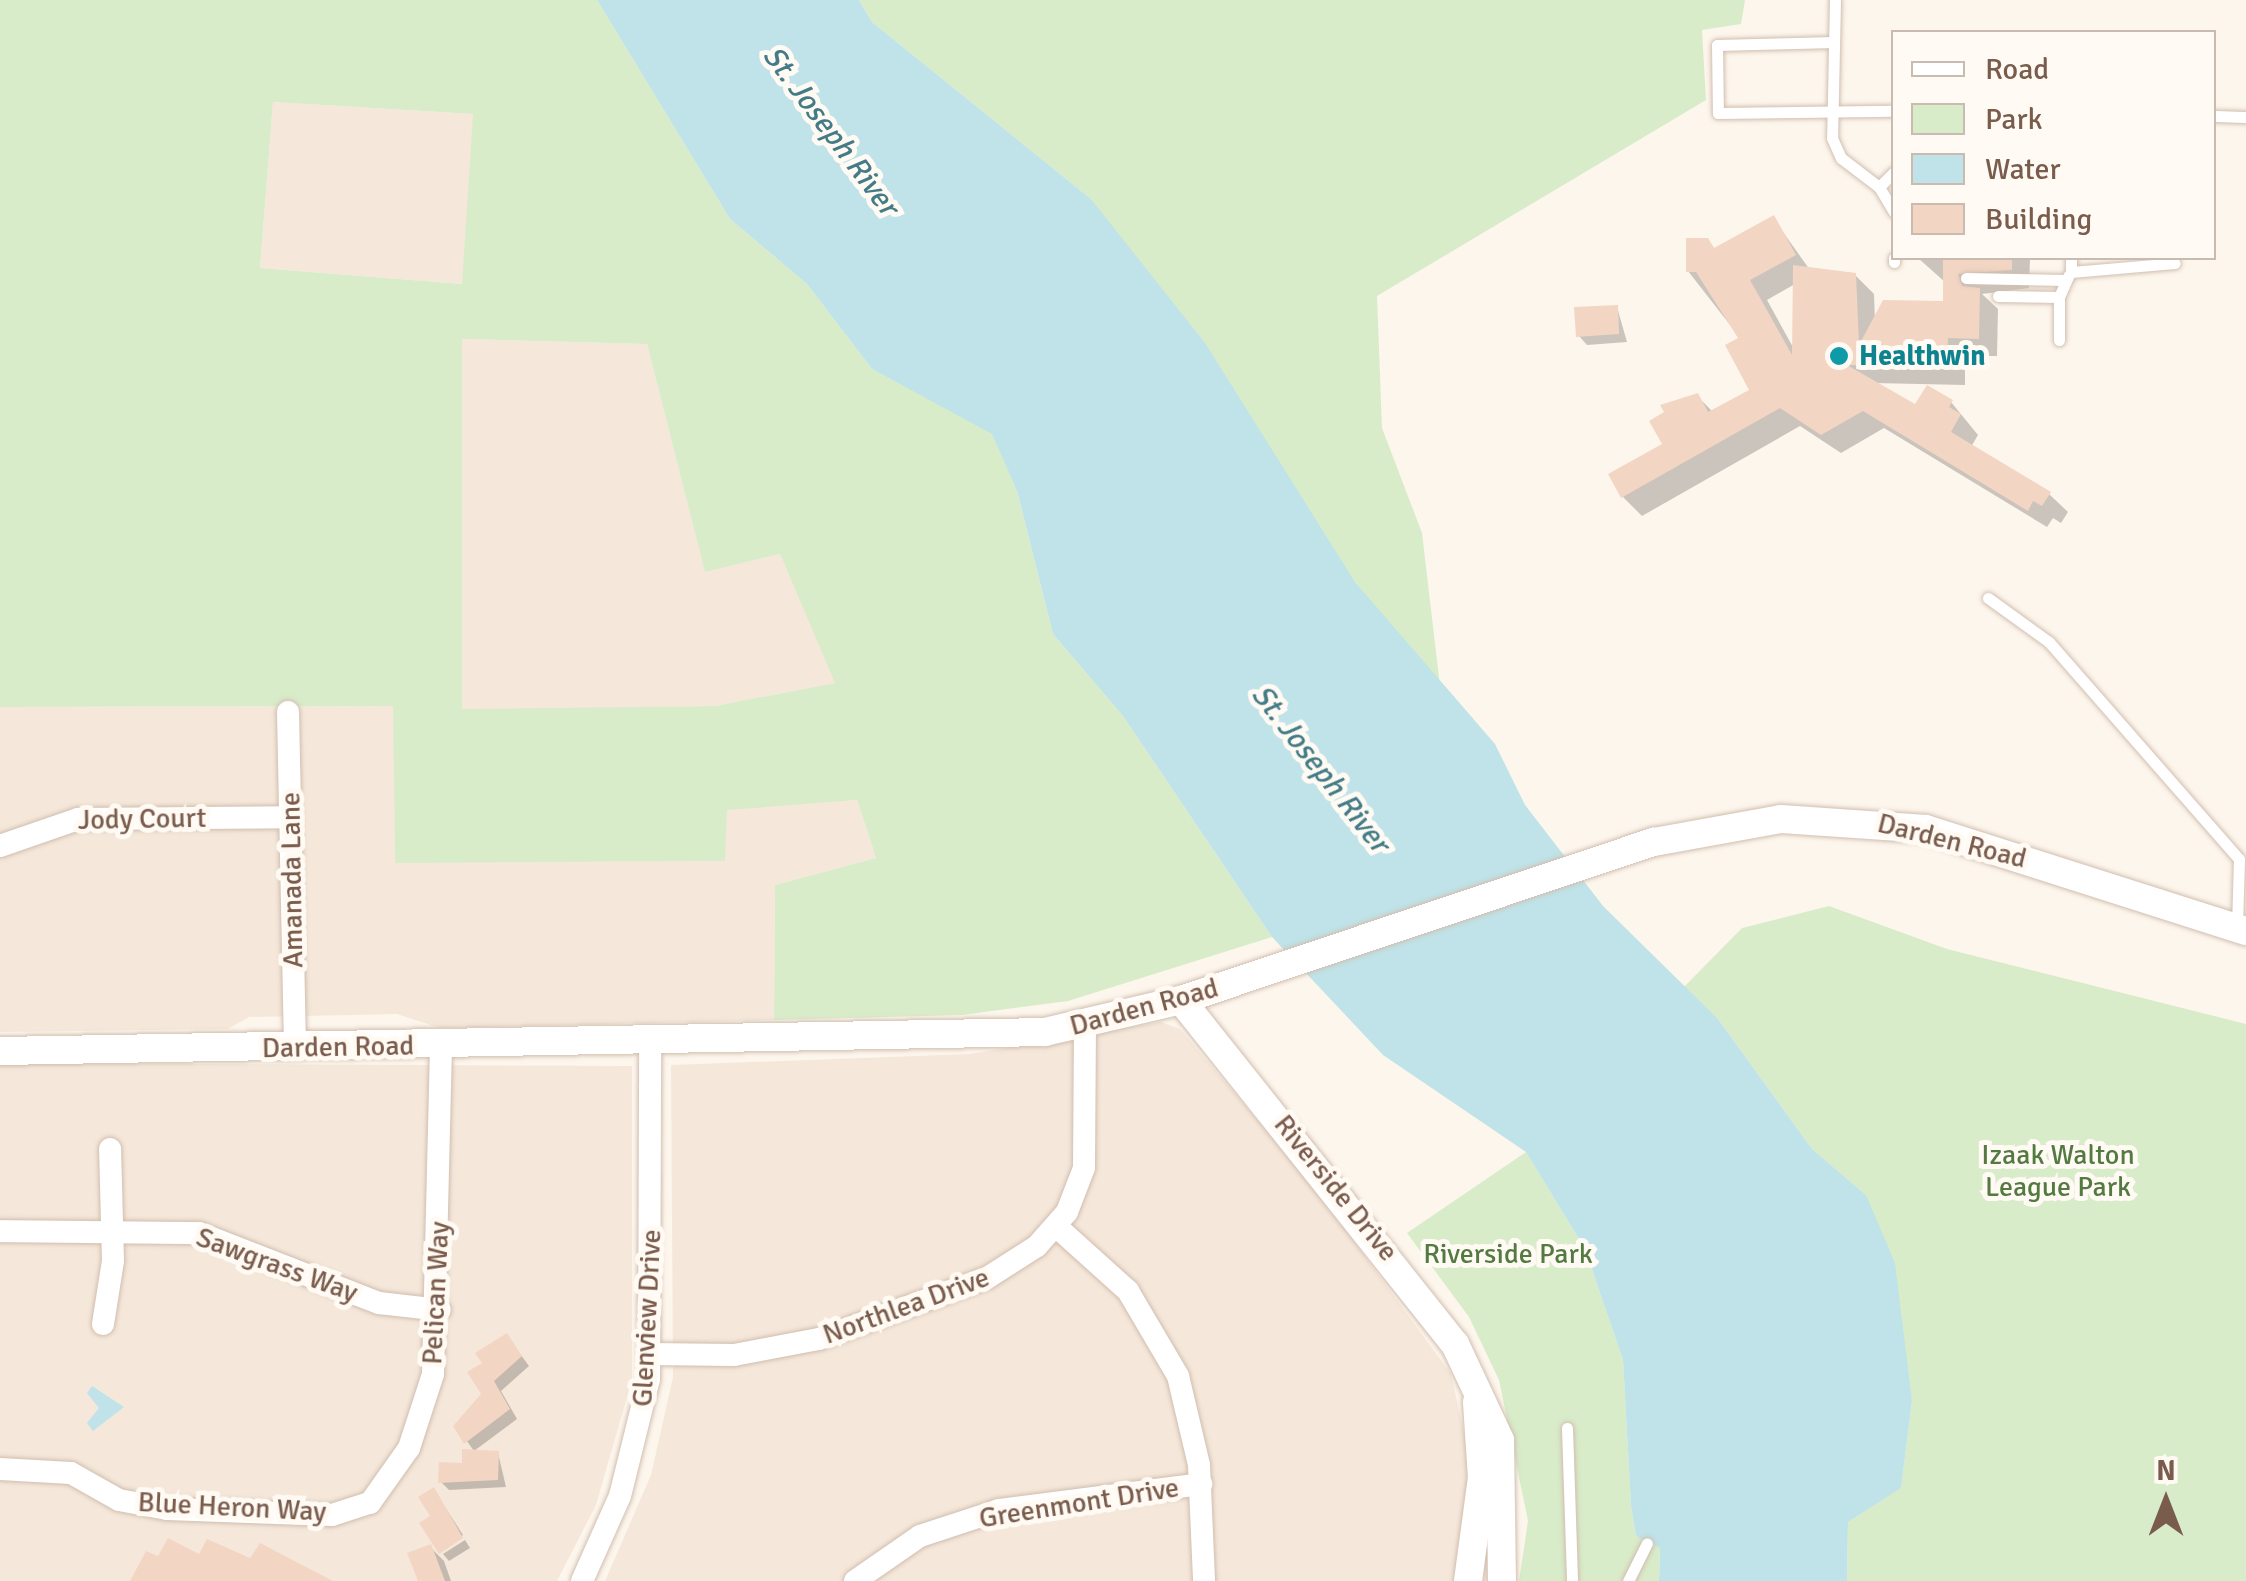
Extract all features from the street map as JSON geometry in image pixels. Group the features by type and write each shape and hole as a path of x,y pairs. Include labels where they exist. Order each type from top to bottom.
{"street":[{"name":"Amanada Lane","path":"288,712 296,1048"},
{"name":"Jody Court","path":"0,846 78,819 290,817"},
{"name":"Darden Road","path":"0,1051 986,1038 1085,1024 1181,1000 1654,842 1781,819 1878,820 1990,846 2241,930"},
{"name":"Riverside Drive","path":"1181,1000 1430,1305 1476,1386 1506,1474 1502,1581"},
{"path":"1085,1024 1088,1141 1057,1227 1108,1267 1158,1332 1189,1410 1200,1484 1204,1581"},
{"name":"Glenview Drive","path":"582,1581 634,1454 651,1354 650,1043"},
{"name":"Pelican Way","path":"350,1511 378,1493 408,1448 433,1374 440,1310 440,1045"},
{"path":"103,1324 112,1227 110,1149"},
{"name":"Sawgrass Way","path":"0,1231 112,1227 199,1233 365,1298 440,1310"},
{"name":"Northlea Drive","path":"651,1354 734,1355 819,1338 987,1278 1057,1227"},
{"name":"Riverside Drive","path":"1468,1581 1482,1478 1476,1386"},
{"name":"Blue Heron Way","path":"0,1469 71,1473 118,1500 168,1509 350,1511"},
{"name":"Greenmont Drive","path":"855,1581 920,1536 999,1510 1200,1484"}],"lane":[{"path":"1834,0 1833,111 1841,158 1879,186 1891,207"},
{"path":"1834,42 1717,45 1718,112 1891,111"},
{"path":"2216,116 2246,117"},
{"path":"1879,186 1891,175"},
{"path":"2058,340 2059,297 2071,260"},
{"path":"1966,278 2068,276 2175,263"},
{"path":"1998,296 2059,297"},
{"path":"1988,598 2050,642 2239,860 2241,930"},
{"path":"1567,1428 1572,1581"},
{"path":"1628,1581 1647,1543"}],"shaded area":[{"path":"273,102 474,114 463,284 260,268"},
{"path":"461,339 647,344 705,571 780,554 836,683 715,706 461,710"},
{"path":"394,706 395,862 724,861 727,809 857,800 876,858 775,885 774,1020 440,1028 397,1014 249,1017 228,1029 0,1032 0,707"},
{"path":"1161,1022 1180,1029 1314,1187 1451,1374 1472,1469 1458,1581 605,1581 651,1475 673,1377 671,1065 970,1054"},
{"path":"0,1063 632,1066 632,1380 596,1505 557,1581 0,1581"}],"green space":[{"path":"0,0 597,0 730,219 807,284 872,369 992,433 1017,491 1053,634 1123,716 1272,937 1068,1001 962,1015 774,1020 775,885 876,858 857,800 727,810 725,861 395,863 393,706 0,707","holes":["273,102 473,114 462,284 260,268","462,339 647,344 705,572 780,554 835,683 715,706 462,709"]},
{"path":"859,0 1745,0 1741,24 1702,30 1706,100 1377,296 1382,428 1422,533 1440,686 1355,582 1091,199 872,22"},
{"name":"Izaak Walton League Park","path":"1829,906 1947,949 2246,1024 2246,1581 1847,1581 1848,1522 1901,1487 1912,1401 1866,1195 1812,1149 1718,1019 1682,989 1742,928"},
{"name":"Riverside Park","path":"1526,1152 1585,1249 1623,1360 1631,1506 1636,1536 1660,1547 1659,1581 1519,1581 1528,1521 1499,1380 1469,1317 1407,1233"}],"water":[{"name":"St. Joseph River","path":"597,0 859,0 872,22 1091,199 1205,343 1355,582 1495,744 1525,805 1603,906 1718,1019 1812,1149 1866,1195 1895,1263 1912,1401 1901,1488 1848,1522 1847,1581 1659,1581 1660,1548 1636,1536 1631,1506 1623,1360 1585,1249 1526,1152 1383,1055 1272,937 1123,716 1053,634 1017,491 992,434 872,369 807,284 730,219"},
{"path":"92,1386 124,1407 93,1431 87,1423 99,1408 87,1393"}],"building":[{"name":"Healthwin","path":"1774,215 1796,255 1750,280 1792,355 1793,265 1856,273 1859,345 1883,300 1943,301 1943,260 2012,260 2012,270 1958,274 1962,286 1980,288 1979,339 1948,338 1947,367 1847,365 1915,404 1927,385 1953,400 1949,407 1961,414 1951,432 2051,492 2042,506 2033,501 2028,511 1863,411 1821,435 1780,408 1621,498 1608,474 1662,444 1649,421 1664,412 1660,405 1698,393 1708,412 1749,390 1725,345 1738,338 1696,272 1686,272 1686,238 1708,238 1714,248"},
{"path":"1618,305 1619,334 1576,337 1574,307"},
{"path":"507,1333 522,1356 494,1381 510,1409 464,1444 453,1426 481,1394 467,1372 482,1363 475,1353"},
{"path":"462,1449 499,1451 498,1480 438,1483 439,1462 462,1463"},
{"path":"434,1487 463,1538 439,1554 419,1523 430,1516 418,1497"},
{"path":"168,1538 199,1554 207,1539 250,1558 260,1543 333,1581 130,1581 146,1551 158,1556"},
{"path":"431,1544 445,1581 418,1581 407,1553"}],"place":[{"name":"Healthwin","path":"1839,356"}]}
